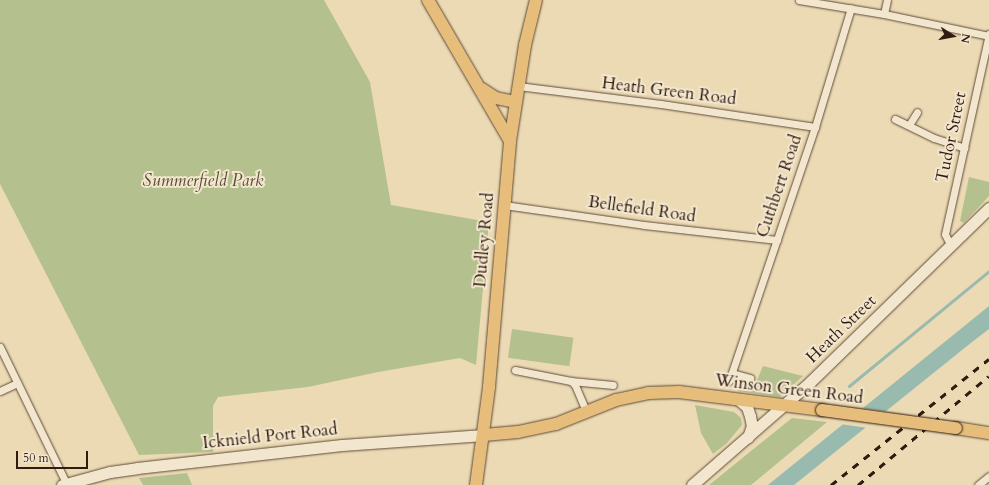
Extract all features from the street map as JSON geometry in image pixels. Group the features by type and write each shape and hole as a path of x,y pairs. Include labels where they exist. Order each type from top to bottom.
{"main road":[{"path":"428,0 510,141"},
{"name":"Dudley Road","path":"476,485 484,435 510,141 515,102 536,0"},
{"path":"480,88 496,98 515,102"},
{"name":"Heath Street","path":"692,485 748,437 851,344 989,208"},
{"name":"Winson Green Road","path":"484,435 518,432 556,424 616,400 648,393 679,392 989,433"},
{"path":"739,400 747,407 750,416 752,426 748,437"},
{"name":"Icknield Port Road","path":"64,484 110,472 137,468 342,445 484,435"}],"street":[{"path":"799,0 820,2 989,35"},
{"path":"884,14 887,0"},
{"name":"Cuthbert Road","path":"730,381 815,127 851,8"},
{"name":"Tudor Street","path":"951,246 945,234 989,35"},
{"name":"Heath Green Road","path":"518,86 661,104 815,127"},
{"path":"909,125 917,112"},
{"path":"895,119 934,138 964,148"},
{"name":"Bellefield Road","path":"504,204 644,225 777,240"},
{"path":"0,347 64,484"},
{"path":"515,370 571,381 613,385"},
{"path":"732,373 750,378"},
{"path":"571,381 575,385 586,411"},
{"path":"0,391 17,383"},
{"path":"978,485 989,476"}],"green space":[{"name":"Summerfield Park","path":"0,0 324,0 370,82 391,205 489,222 476,365 460,358 378,372 308,387 218,397 213,406 213,452 139,455 0,184"},
{"path":"969,177 989,182 989,196 964,223 960,221"},
{"path":"512,329 573,338 569,366 508,358"},
{"path":"763,366 803,376 780,397 738,391 740,380 755,385"},
{"path":"695,405 734,412 741,418 742,425 727,443 713,454 701,433"},
{"path":"792,418 827,422 751,485 709,485"},
{"path":"187,473 192,485 143,485 139,478"}],"water":[{"path":"989,306 989,329 794,485 768,485"}],"pier":[{"path":"860,408 889,412 868,428 840,424"}],"waterway":[{"path":"849,386 989,271"}],"railway":[{"path":"831,485 989,359"},
{"path":"858,485 989,376"}]}
